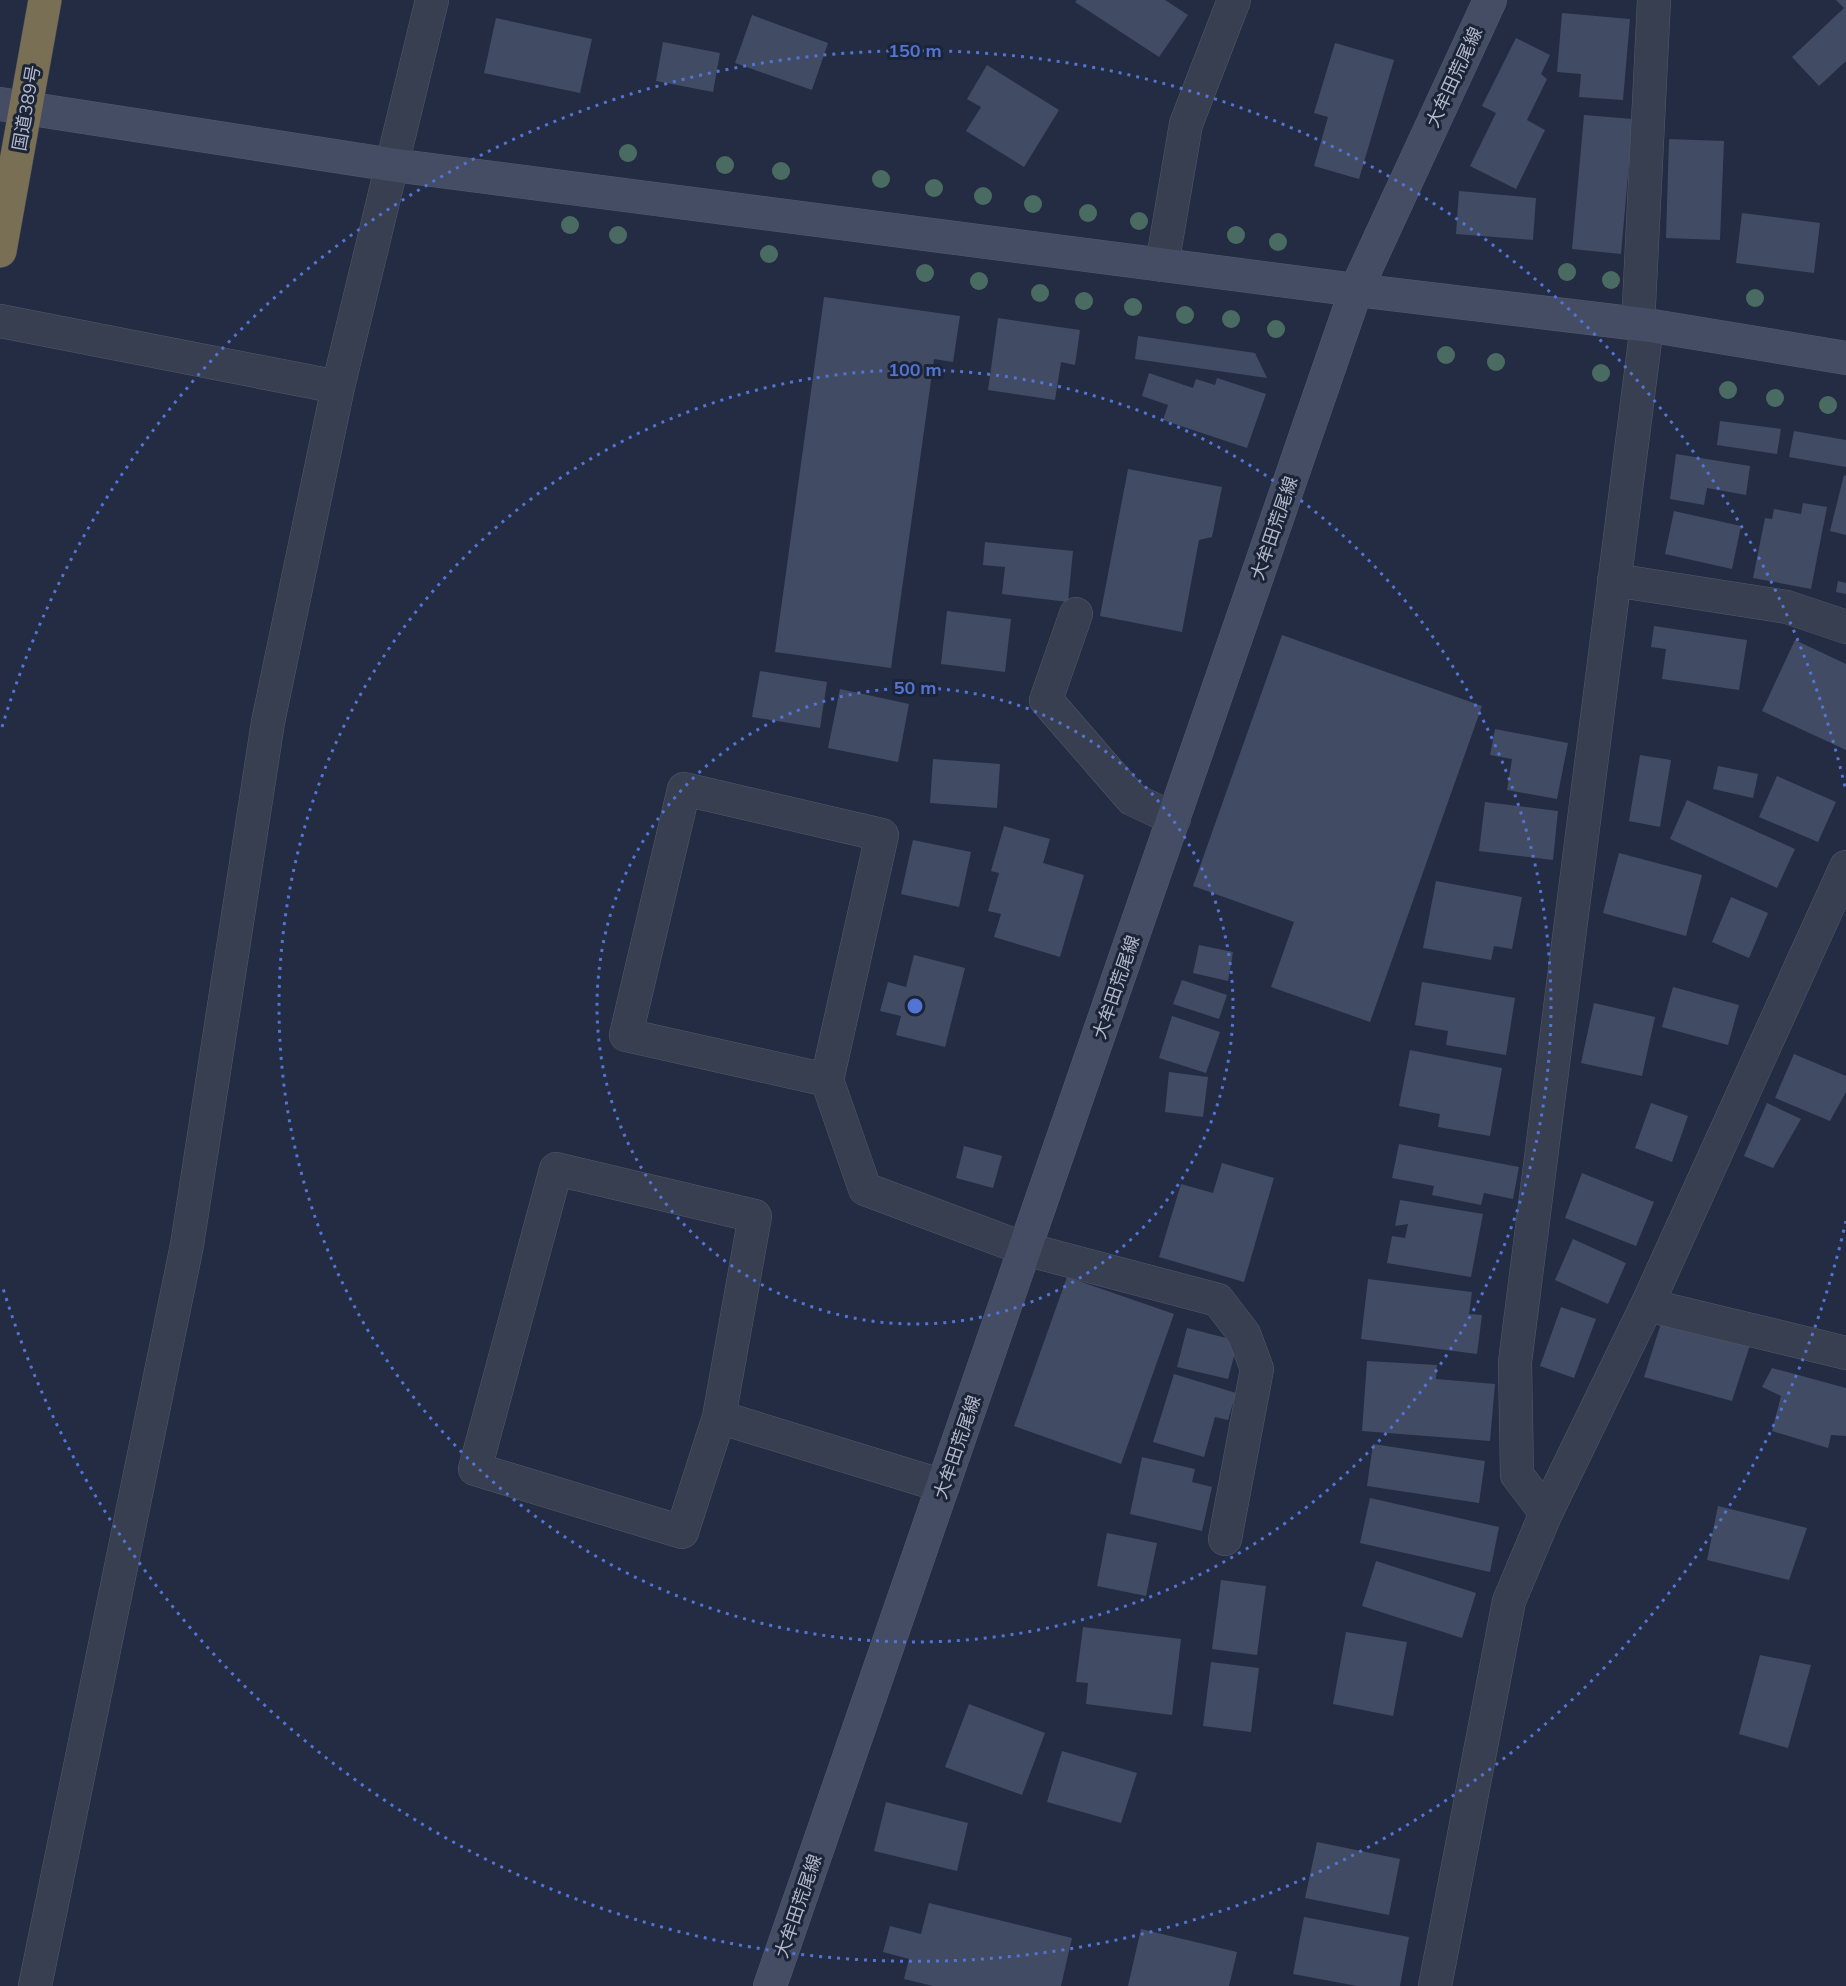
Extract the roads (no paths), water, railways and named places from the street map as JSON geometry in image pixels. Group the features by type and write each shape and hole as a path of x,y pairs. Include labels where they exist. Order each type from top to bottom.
{"highway":[{"name":"国道389号","path":"0,251 13,105 45,0"}],"main road":[{"name":"大牟田荒尾線","path":"770,1986 1356,290 1490,0"},
{"path":"13,105 393,165 1642,325 1846,358"}],"street":[{"path":"35,1986 187,1245 268,722 338,387 432,0"},
{"path":"1162,265 1186,124 1234,0"},
{"path":"1546,1513 1517,1475 1515,1362 1614,580 1642,325 1654,0"},
{"path":"0,321 338,387"},
{"path":"1614,580 1787,608 1846,627"},
{"path":"1076,614 1046,700 1132,799 1174,819"},
{"path":"827,1080 626,1035 684,789 882,835 827,1080 866,1189 1025,1249 1218,1300 1244,1334 1257,1369 1225,1539"},
{"path":"1435,1986 1509,1601 1546,1513 1647,1305 1846,867"},
{"path":"556,1169 755,1216 720,1417 682,1532 475,1469 556,1169"},
{"path":"1647,1305 1846,1353"},
{"path":"720,1417 943,1486"}]}
